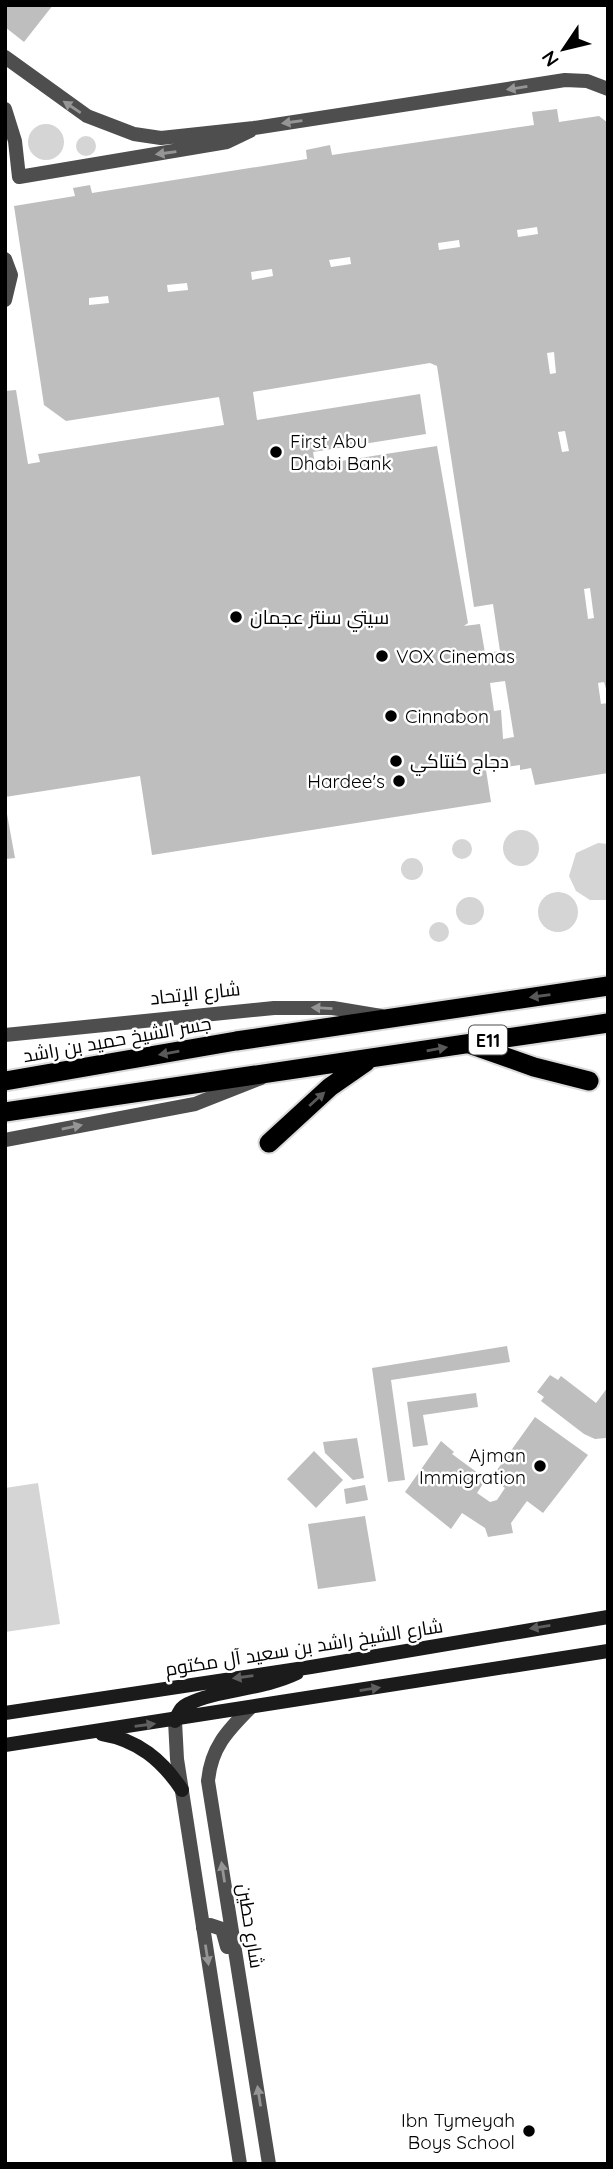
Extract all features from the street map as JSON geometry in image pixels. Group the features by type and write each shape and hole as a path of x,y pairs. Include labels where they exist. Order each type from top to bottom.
{"highway":[{"name":"شارع الإتحاد","path":"236,1041 608,986"},
{"name":"E11","path":"5,1112 608,1023"},
{"name":"جسر الشيخ حميد بن راشد","path":"5,1081 236,1041"},
{"path":"467,1044 534,1067 589,1081"},
{"path":"269,1143 330,1087 370,1060"}],"main road":[{"name":"شارع الشيخ راشد بن سعيد آل مكتوم","path":"5,1713 311,1667 608,1617"},
{"path":"5,1745 175,1721 608,1651"},
{"path":"175,1721 177,1713 190,1703 273,1684 311,1667"},
{"path":"90,1732 134,1744 153,1755 182,1790"}],"street":[{"path":"5,57 87,116 134,134 188,136 254,128 565,80 587,81 608,89"},
{"path":"5,109 15,141 19,177 227,142 242,137 254,128"},
{"path":"5,259 10,275 5,300"},
{"name":"شارع الإتحاد","path":"5,1035 274,1008 333,1008 390,1017"},
{"path":"5,1140 195,1104 250,1085 271,1071"},
{"name":"شارع حطين","path":"250,1709 223,1735 215,1749 208,1781 269,2164"},
{"path":"175,1721 182,1790 240,2164"},
{"path":"203,1928 210,1925 222,1929 232,1978 244,2001"}],"shaded area":[{"path":"46,124 59,129 64,142 59,155 46,160 33,155 28,142 33,129"},
{"path":"86,136 93,139 96,146 93,153 86,156 79,153 76,146 79,139"},
{"path":"521,830 534,835 539,848 534,861 521,866 508,861 503,848 508,835"},
{"path":"462,839 469,842 472,849 469,856 462,859 455,856 452,849 455,842"},
{"path":"598,843 608,844 608,900 590,900 576,891 569,876 576,853"},
{"path":"412,858 420,861 423,869 420,877 412,880 404,877 401,869 404,861"},
{"path":"558,892 572,898 578,912 572,926 558,932 544,926 538,912 544,898"},
{"path":"470,897 480,901 484,911 480,921 470,925 460,921 456,911 460,901"},
{"path":"435,922 443,922 449,932 443,942 435,942 429,936 429,928"},
{"path":"38,1483 60,1624 5,1632 5,1488"}],"building":[{"path":"5,5 53,5 24,42 5,27"},
{"path":"557,109 559,122 599,116 608,123 608,695 604,682 598,683 601,704 608,703 608,773 535,785 531,768 520,770 520,765 486,770 491,802 152,855 140,776 5,797 5,391 16,390 28,464 40,462 38,454 224,425 219,397 66,421 44,405 14,206 75,196 73,188 90,185 92,193 307,159 306,150 330,145 332,155 534,125 532,112","holes":["537,227 538,234 518,237 517,230","459,240 460,247 439,250 438,243","350,257 351,264 331,267 329,260","272,269 273,276 252,280 251,272","187,283 188,290 168,292 167,285","108,296 109,303 89,305 89,298","554,352 556,373 550,374 547,353","430,363 437,366 474,607 493,604 500,651 485,653 480,624 464,626 468,623 437,446 315,465 313,452 426,434 420,394 257,420 253,392","565,431 569,451 562,452 558,432","590,588 594,618 588,619 584,589","505,681 514,737 503,739 501,710 494,711 490,683"]},
{"path":"5,803 15,858 5,859"},
{"path":"507,1346 510,1362 391,1380 405,1480 388,1482 372,1368"},
{"path":"550,1375 558,1380 561,1376 596,1403 608,1387 606,1438 595,1439 584,1434 541,1401 544,1397 537,1392"},
{"path":"476,1393 478,1407 423,1415 428,1445 413,1447 407,1402"},
{"name":"Ajman Immigration","path":"535,1417 588,1455 543,1513 527,1501 511,1523 513,1533 488,1537 485,1528 462,1513 451,1529 405,1492 441,1441 454,1452 452,1454 486,1479 477,1493 490,1502 497,1500 505,1488 492,1477"},
{"path":"357,1438 364,1478 353,1480 325,1453 323,1442"},
{"path":"314,1451 343,1480 316,1508 287,1479"},
{"path":"365,1485 368,1500 346,1504 344,1489"},
{"path":"365,1516 376,1581 318,1589 308,1524"}],"place":[{"name":"First Abu Dhabi Bank","path":"276,452"},
{"name":"سيتي سنتر عجمان","path":"236,617"},
{"name":"VOX Cinemas","path":"382,656"},
{"name":"Cinnabon","path":"391,716"},
{"name":"دجاج كنتاكي","path":"396,761"},
{"name":"Hardee's","path":"399,781"},
{"name":"Ajman Immigration","path":"540,1466"},
{"name":"Ibn Tymeyah Boys School","path":"529,2131"}]}
